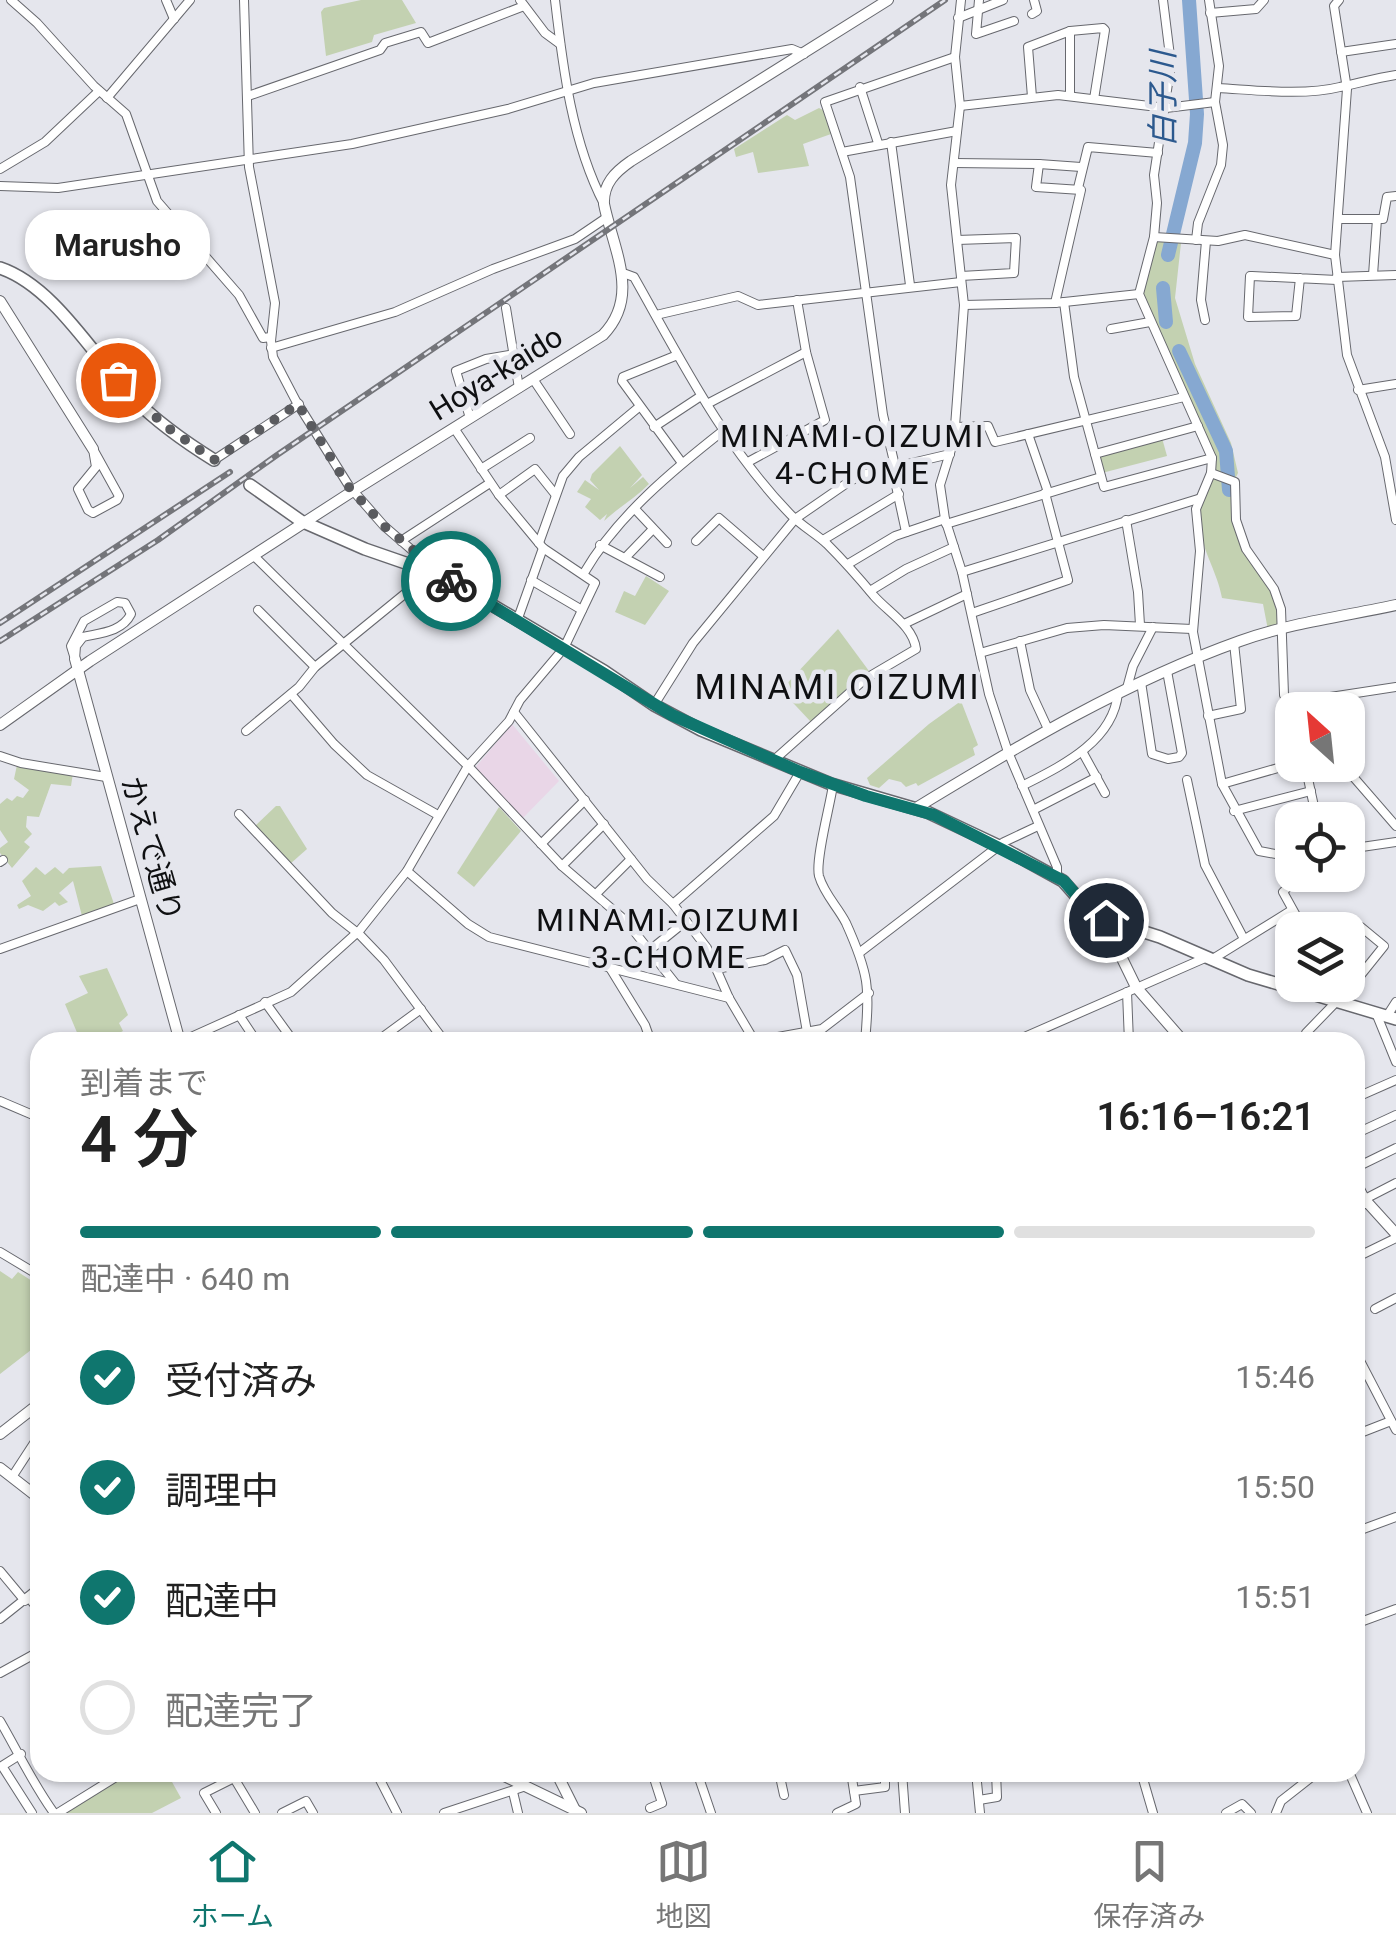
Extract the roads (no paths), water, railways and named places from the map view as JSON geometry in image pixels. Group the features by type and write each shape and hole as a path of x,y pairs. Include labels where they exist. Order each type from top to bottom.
{"main road":[{"path":"604,204 608,182 622,168 888,0"},
{"name":"Hoya-kaido","path":"0,724 76,664 307,523 609,329 622,302 622,273 604,204"},
{"path":"0,268 31,284 134,398 177,436 214,460"},
{"path":"1,305 93,449"},
{"path":"250,485 307,523 436,573 654,705 838,787 916,808 1057,878 1069,886 1115,944 1132,989 1174,1032"},
{"path":"916,808 1048,729 1140,682 1234,643 1396,605"},
{"name":"かえで通り","path":"76,664 177,1032"},
{"path":"1094,916 1275,981"},
{"path":"1338,1002 1386,1016"},
{"path":"1365,1206 1396,1236"},
{"path":"0,1434 30,1411"},
{"path":"5,1476 30,1492"},
{"path":"517,1782 577,1812"},
{"path":"561,1782 577,1812"}],"street":[{"path":"11,0 126,114 157,200 239,294 267,338 298,404 353,490 436,573 315,667 291,694 246,730"},
{"path":"166,0 174,19"},
{"path":"108,98 190,0"},
{"path":"244,0 249,160 275,303 267,338"},
{"path":"555,0 569,91 584,153 604,204"},
{"path":"961,0 955,57 960,106 951,185 964,305 955,427 940,485 945,522 962,572 1008,752 1057,868 1057,878"},
{"path":"958,18 978,5 1003,0"},
{"path":"1032,14 1037,11 1034,0"},
{"path":"1163,0 1171,64 1154,175 1154,238 1139,294 1212,458 1211,473 1198,499 1196,513 1200,552 1192,629 1222,784 1259,851 1275,854"},
{"path":"1204,320 1200,216 1222,165 1223,144 1215,102 1219,66 1209,0"},
{"path":"1210,13 1256,9 1264,0"},
{"path":"1339,0 1334,6 1346,85 1346,122 1335,255 1337,278 1347,355 1385,457 1396,520"},
{"path":"248,96 420,32 428,44 522,3 545,33 560,44"},
{"path":"978,5 976,34 1014,21"},
{"path":"1032,98 1028,47 1070,31 1105,28 1094,99"},
{"path":"1070,31 1070,96"},
{"path":"1340,52 1396,44"},
{"path":"0,186 58,188 352,144 508,109 594,82 792,49 804,54"},
{"path":"906,532 883,415 850,177 824,102 955,57"},
{"path":"1218,88 1279,91 1396,76"},
{"path":"860,88 878,144"},
{"path":"0,168 45,142 99,91"},
{"path":"960,106 1070,96 1166,108 1215,102"},
{"path":"842,152 957,130"},
{"path":"891,142 910,286"},
{"path":"1078,188 1089,147 1158,153"},
{"path":"954,163 1081,167"},
{"path":"1039,164 1036,187 1078,188 1082,192 1073,215 1059,303 1074,378 1107,488 1212,458"},
{"path":"1340,219 1386,216 1388,197 1396,196"},
{"path":"271,348 376,317 575,239 606,218"},
{"path":"1373,275 1376,219"},
{"path":"656,315 738,296 758,305 1014,273 1014,235 957,240"},
{"path":"1154,238 1201,240 1248,235 1335,255"},
{"path":"622,273 634,278 700,396 748,462 796,520 848,564 904,624 916,644 916,648 866,679 773,761"},
{"path":"1300,278 1296,316 1248,317 1250,276 1396,275"},
{"path":"964,305 1059,303 1139,294"},
{"path":"748,462 825,420 806,352 797,300"},
{"path":"506,308 519,388"},
{"path":"1111,329 1150,322"},
{"path":"707,404 806,352"},
{"path":"470,418 456,371 486,359 514,354"},
{"path":"676,356 622,380 682,463"},
{"path":"533,379 570,434"},
{"path":"1358,390 1396,384"},
{"path":"654,427 700,396"},
{"path":"955,427 988,426 995,442 1184,396"},
{"path":"214,460 298,404"},
{"path":"517,621 563,476 578,457 639,407"},
{"path":"1095,454 1198,426"},
{"path":"203,1032 298,988 356,933 407,871 468,766 564,648 595,581 541,546 498,495 454,428"},
{"path":"584,573 600,544 682,463 724,430"},
{"path":"972,613 1066,581 1028,434"},
{"path":"481,469 530,438"},
{"path":"93,449 119,496 94,513 78,493 96,466 93,449"},
{"path":"654,705 692,642 796,520 850,481 950,454"},
{"path":"498,495 536,470 555,494"},
{"path":"1211,473 1235,482 1236,520 1246,549 1274,589 1280,605 1284,692"},
{"path":"848,564 906,532 1101,476"},
{"path":"402,541 490,483"},
{"path":"823,540 898,494"},
{"path":"962,572 1198,499"},
{"path":"635,509 668,543"},
{"path":"696,542 719,518 763,556"},
{"path":"1126,520 1140,625"},
{"path":"626,556 654,529"},
{"path":"600,544 660,577"},
{"path":"870,591 906,569 954,548"},
{"path":"254,556 468,766 562,866 626,921 676,983"},
{"path":"531,580 582,610"},
{"path":"904,624 967,594"},
{"path":"117,602 124,603 131,614 128,620 101,634 83,637 76,646 76,664 72,640 90,618 117,602"},
{"path":"258,610 315,667"},
{"path":"90,618 90,626 101,634"},
{"path":"980,653 1067,628 1140,625 1192,629"},
{"path":"1022,786 1084,753 1117,701 1153,627"},
{"path":"1020,640 1030,690 1048,729"},
{"path":"1208,716 1241,709 1234,643"},
{"path":"1140,682 1152,754 1168,759 1179,756 1182,753 1167,671"},
{"path":"1365,693 1396,688"},
{"path":"291,694 367,775 438,815"},
{"path":"514,712 631,860 673,904 707,948 749,1032"},
{"path":"1084,753 1105,793"},
{"path":"0,756 21,764 106,776"},
{"path":"1222,784 1275,769"},
{"path":"673,904 774,816 800,772"},
{"path":"1033,810 1096,777"},
{"path":"1187,780 1205,865 1244,939"},
{"path":"1308,782 1313,802"},
{"path":"1356,782 1396,826"},
{"path":"838,787 818,870 824,889 859,953 870,993 866,1032"},
{"path":"1234,811 1310,791"},
{"path":"541,844 584,800"},
{"path":"239,814 400,978 438,1032"},
{"path":"562,866 604,824"},
{"path":"859,953 999,846 1038,826"},
{"path":"1365,847 1396,842"},
{"path":"596,894 631,860"},
{"path":"407,871 478,932 729,998"},
{"path":"1040,1031 1208,959 1244,939 1292,910 1283,892"},
{"path":"0,949 140,899"},
{"path":"650,950 686,921"},
{"path":"1365,931 1384,948 1365,970"},
{"path":"716,968 765,960 785,950 797,975 807,1032 822,1028 870,993"},
{"path":"610,968 647,1032"},
{"path":"1130,1032 1132,989"},
{"path":"265,1002 287,1032"},
{"path":"1307,1032 1338,1002"},
{"path":"1396,1002 1386,1016 1396,1062"},
{"path":"390,1032 421,1010"},
{"path":"239,1016 250,1032"},
{"path":"1365,1094 1396,1080"},
{"path":"0,1101 30,1114"},
{"path":"1365,1129 1396,1115"},
{"path":"1365,1163 1396,1148"},
{"path":"1365,1201 1396,1184"},
{"path":"1365,1253 1396,1236"},
{"path":"0,1252 30,1270"},
{"path":"1375,1309 1396,1298"},
{"path":"1365,1370 1396,1430"},
{"path":"1365,1431 1392,1420"},
{"path":"5,1476 30,1446"},
{"path":"1365,1528 1396,1517"},
{"path":"0,1571 30,1602"},
{"path":"0,1619 30,1596"},
{"path":"1365,1620 1396,1609"},
{"path":"0,1673 30,1656"},
{"path":"1,1726 30,1774"},
{"path":"21,1754 2,1766 32,1813"},
{"path":"33,1782 56,1813 107,1782"},
{"path":"216,1782 218,1786"},
{"path":"216,1813 204,1794 226,1782"},
{"path":"236,1782 255,1813"},
{"path":"381,1782 397,1813"},
{"path":"650,1808 662,1803 655,1782"},
{"path":"702,1782 711,1813"},
{"path":"781,1782 784,1795"},
{"path":"836,1813 856,1804 853,1782"},
{"path":"854,1790 886,1786 886,1782"},
{"path":"903,1782 905,1813"},
{"path":"977,1782 980,1813"},
{"path":"979,1800 997,1797 996,1782"},
{"path":"1144,1782 1152,1813"},
{"path":"1276,1813 1281,1802 1306,1782"},
{"path":"1353,1782 1367,1813"},
{"path":"444,1813 526,1786"},
{"path":"512,1792 518,1813"},
{"path":"284,1812 306,1800 313,1813"},
{"path":"1226,1813 1242,1804 1250,1813"}],"waterway":[{"name":"白子川","path":"1168,255 1195,143 1197,114 1189,0"},
{"name":"白子川","path":"1163,288 1166,322"},
{"name":"白子川","path":"1179,351 1226,451 1229,490"}],"railway":[{"path":"0,641 158,540 945,0"},
{"path":"0,623 230,472"}],"place":[{"name":"Marusho","path":"118,380"}],"district":[{"name":"MINAMI-OIZUMI 4-CHOME","path":"853,454"},
{"name":"MINAMI OIZUMI","path":"838,687"},
{"name":"MINAMI-OIZUMI 3-CHOME","path":"669,938"}]}
